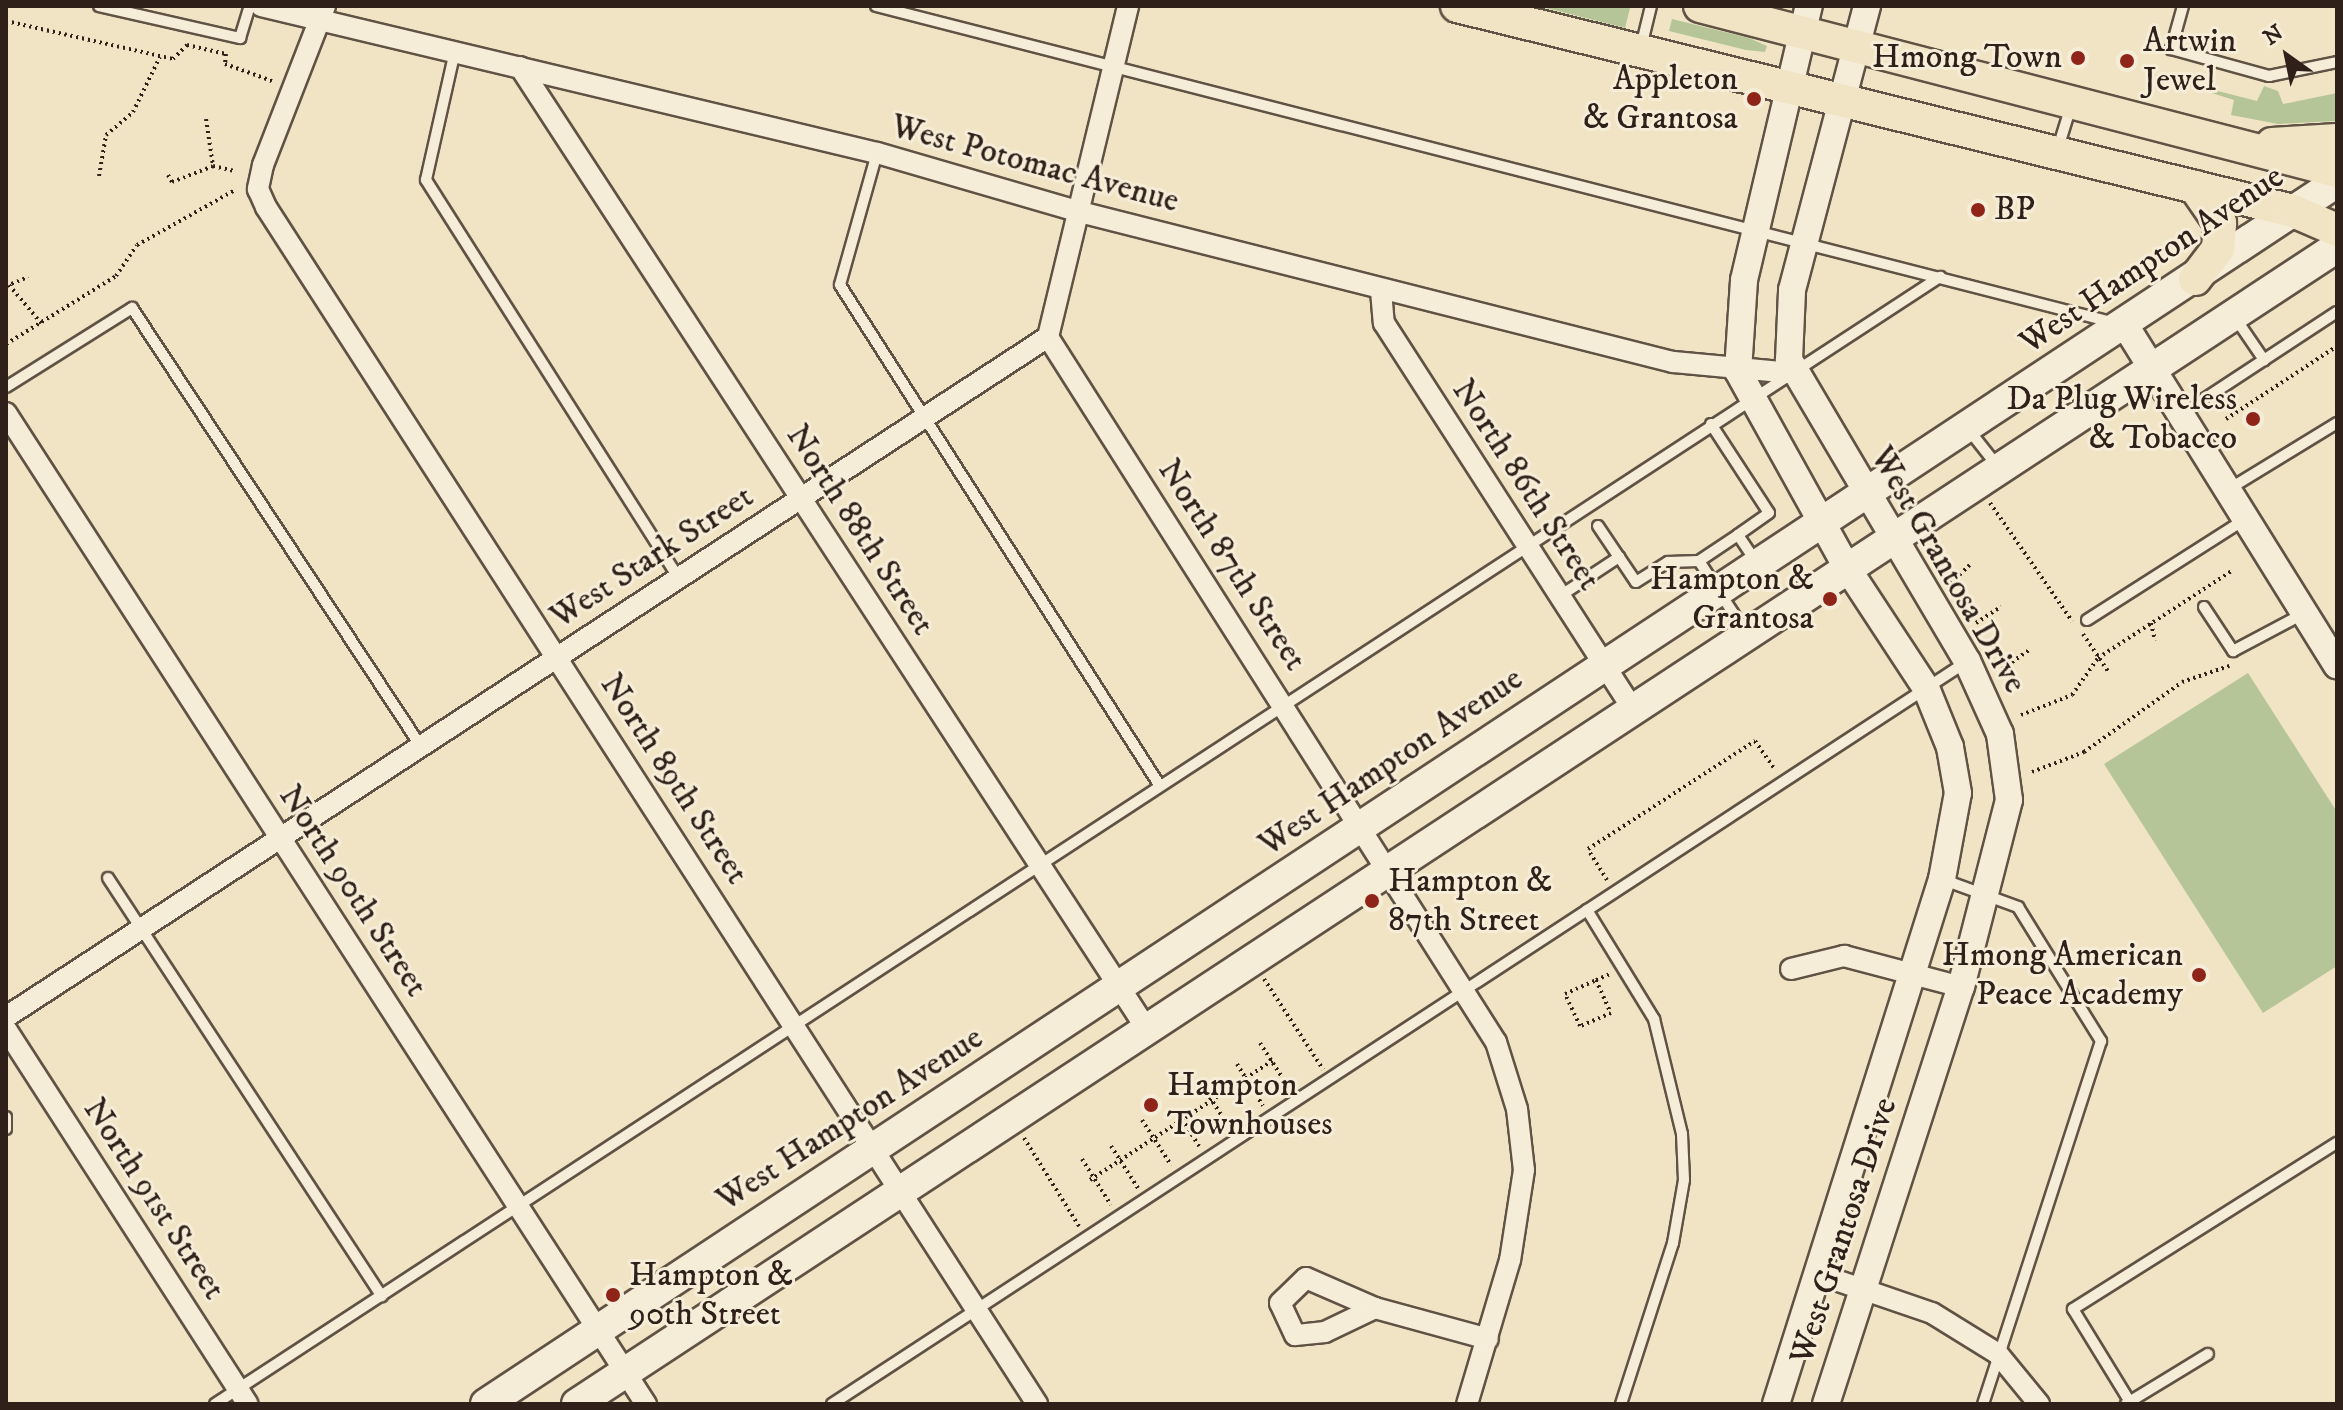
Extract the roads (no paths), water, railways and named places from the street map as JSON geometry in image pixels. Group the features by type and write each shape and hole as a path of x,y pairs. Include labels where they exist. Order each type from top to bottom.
{"main road":[{"path":"1457,6 2293,211 2337,230"},
{"path":"1700,6 1806,19 1857,44 2337,171"},
{"path":"2235,144 2337,140"},
{"name":"West Hampton Avenue","path":"486,1404 2195,279 2337,182"},
{"path":"2195,187 2220,223 2218,248 2195,279"},
{"path":"577,1404 1846,566 2337,247"}],"street":[{"name":"West Potomac Avenue","path":"261,6 322,12 455,51 877,153 1080,212 1381,291 1738,371 1792,373"},
{"path":"1048,337 1128,6"},
{"name":"West Grantosa Drive","path":"1826,1404 1961,987 2009,800 2000,734 1967,661 1792,373 1786,324 1802,241 1867,6"},
{"name":"North 89th Street","path":"322,12 258,189 1037,1404"},
{"name":"West Grantosa Drive","path":"1776,1404 1908,973 1942,879 1958,793 1950,747 1926,688 1846,566 1748,400 1738,371 1737,314 1754,229 1806,19"},
{"name":"North 88th Street","path":"520,67 1146,1028"},
{"name":"North 86th Street","path":"1381,291 1384,323 1633,709"},
{"path":"2125,325 2183,413 2337,665"},
{"name":"West Stark Street","path":"6,1017 283,841 420,745 1048,337"},
{"name":"North 87th Street","path":"1048,337 1392,868 1468,994 1510,1082 1524,1170 1488,1339 1467,1404"},
{"name":"North 90th Street","path":"6,413 646,1404"},
{"path":"1791,969 1844,956 1961,987"},
{"name":"North 91st Street","path":"6,1029 243,1396"},
{"path":"1818,1274 1932,1313 1998,1354 2039,1404"},
{"path":"1375,1308 1488,1339"}],"lane":[{"path":"99,6 240,38 250,6"},
{"path":"876,6 2125,325"},
{"path":"1639,53 1651,6"},
{"path":"2183,6 2171,49 2269,76 2337,62"},
{"path":"455,51 426,180 679,578"},
{"path":"2056,154 2073,101"},
{"path":"877,153 840,285 1160,786"},
{"path":"215,1404 243,1396 382,1296 796,1027 1039,863 1285,707 1711,424 1940,277"},
{"path":"6,387 132,308 420,745"},
{"path":"2183,413 2337,312"},
{"path":"2233,314 2264,360"},
{"path":"2229,489 2337,423"},
{"path":"1598,526 1636,582 1668,562 1699,561 1769,513 1711,424"},
{"path":"1968,428 1998,467"},
{"path":"2087,620 2247,518"},
{"path":"1738,535 1759,565"},
{"path":"1560,596 1619,557"},
{"path":"1699,561 1747,633"},
{"path":"2204,607 2233,651 2305,613"},
{"path":"839,1402 977,1309 1468,994 1587,910 1967,661"},
{"path":"108,878 382,1296"},
{"path":"1942,879 2018,907 2101,1041 1983,1404"},
{"path":"1587,910 1654,1019 1671,1066 1684,1180 1673,1243 1621,1404"},
{"path":"6,1117 6,1129"},
{"path":"2208,1354 2128,1403 2073,1309 2337,1143"}],"place":[{"name":"Hmong Town","path":"2078,58"},
{"name":"Artwin Jewel","path":"2127,61"},
{"name":"Appleton & Grantosa","path":"1754,99"},
{"name":"BP","path":"1978,210"},
{"name":"Da Plug Wireless & Tobacco","path":"2253,419"},
{"name":"Hampton & Grantosa","path":"1830,599"},
{"name":"Hampton & 87th Street","path":"1372,901"},
{"name":"Hmong American Peace Academy","path":"2199,975"},
{"name":"Hampton Townhouses","path":"1151,1105"},
{"name":"Hampton & 90th Street","path":"613,1295"}]}
